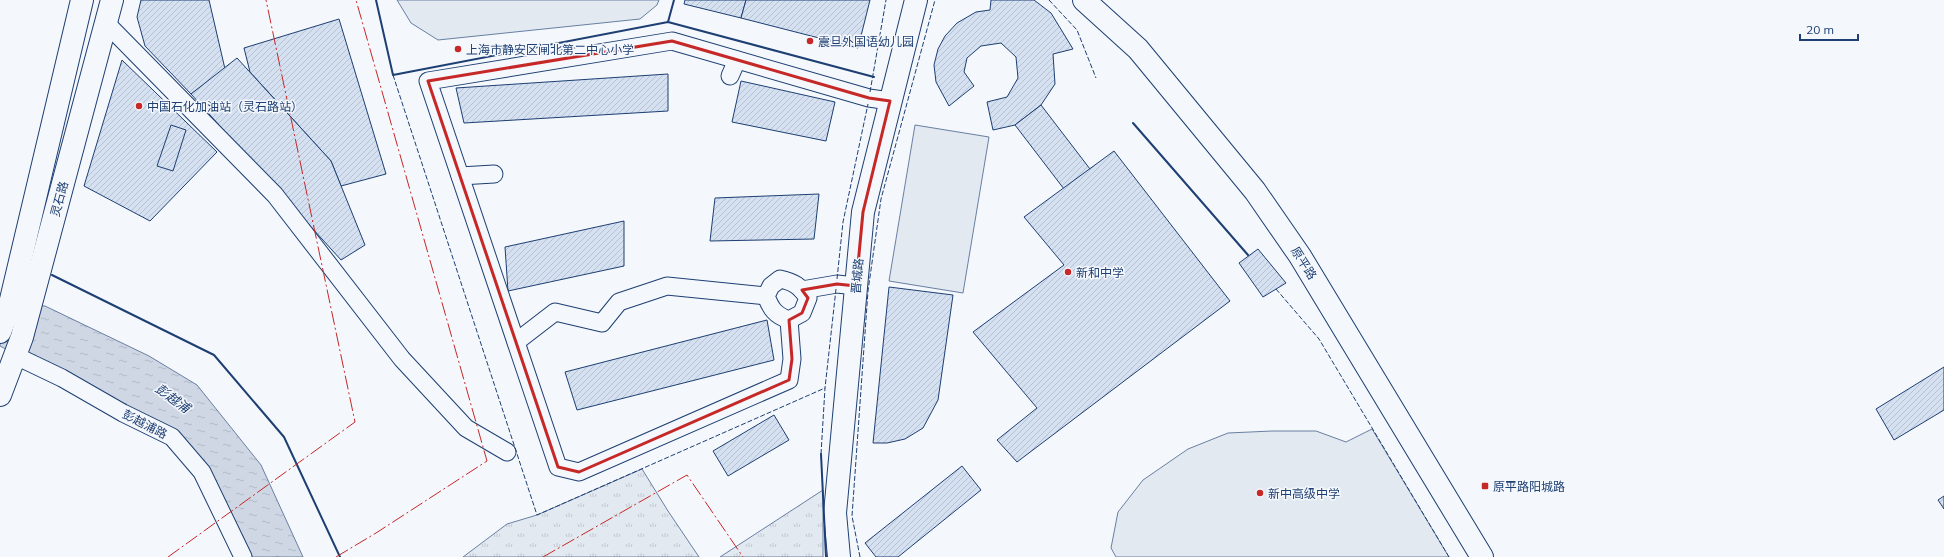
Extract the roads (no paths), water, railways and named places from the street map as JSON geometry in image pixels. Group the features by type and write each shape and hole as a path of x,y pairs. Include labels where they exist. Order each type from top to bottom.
{"street":[{"name":"灵石路","path":"0,332 14,286 82,0"},
{"name":"灵石路","path":"0,395 36,282 112,0"},
{"name":"晋城路","path":"839,557 834,513 863,212 916,0"},
{"name":"原平路","path":"1084,0 1138,49 1255,191 1300,256 1482,557"},
{"path":"106,23 275,195 402,359 466,428 507,452"},
{"path":"789,320 792,359 789,380 579,472 558,467 428,81 672,41 869,98 890,101"},
{"path":"730,76 737,60"},
{"path":"460,176 494,174"},
{"path":"780,279 794,282 802,290 808,298 802,313 789,320 778,316 772,310 766,296 771,286 780,279"},
{"path":"802,290 837,284 856,286"},
{"path":"516,342 555,312 602,323 620,302 667,286 766,296"},
{"name":"彭越浦路","path":"9,363 62,378 172,437 202,472 243,557"}],"water":[{"name":"彭越浦","path":"0,305 45,306 149,356 197,385 261,465 303,557 244,557 172,437 0,346"}],"place":[{"name":"震旦外国语幼儿园","path":"810,41"},
{"name":"上海市静安区闸北第二中心小学","path":"458,49"},
{"name":"中国石化加油站（灵石路站）","path":"139,106"},
{"name":"新和中学","path":"1068,272"},
{"name":"原平路阳城路","path":"1485,486"},
{"name":"新中高级中学","path":"1260,493"}]}
